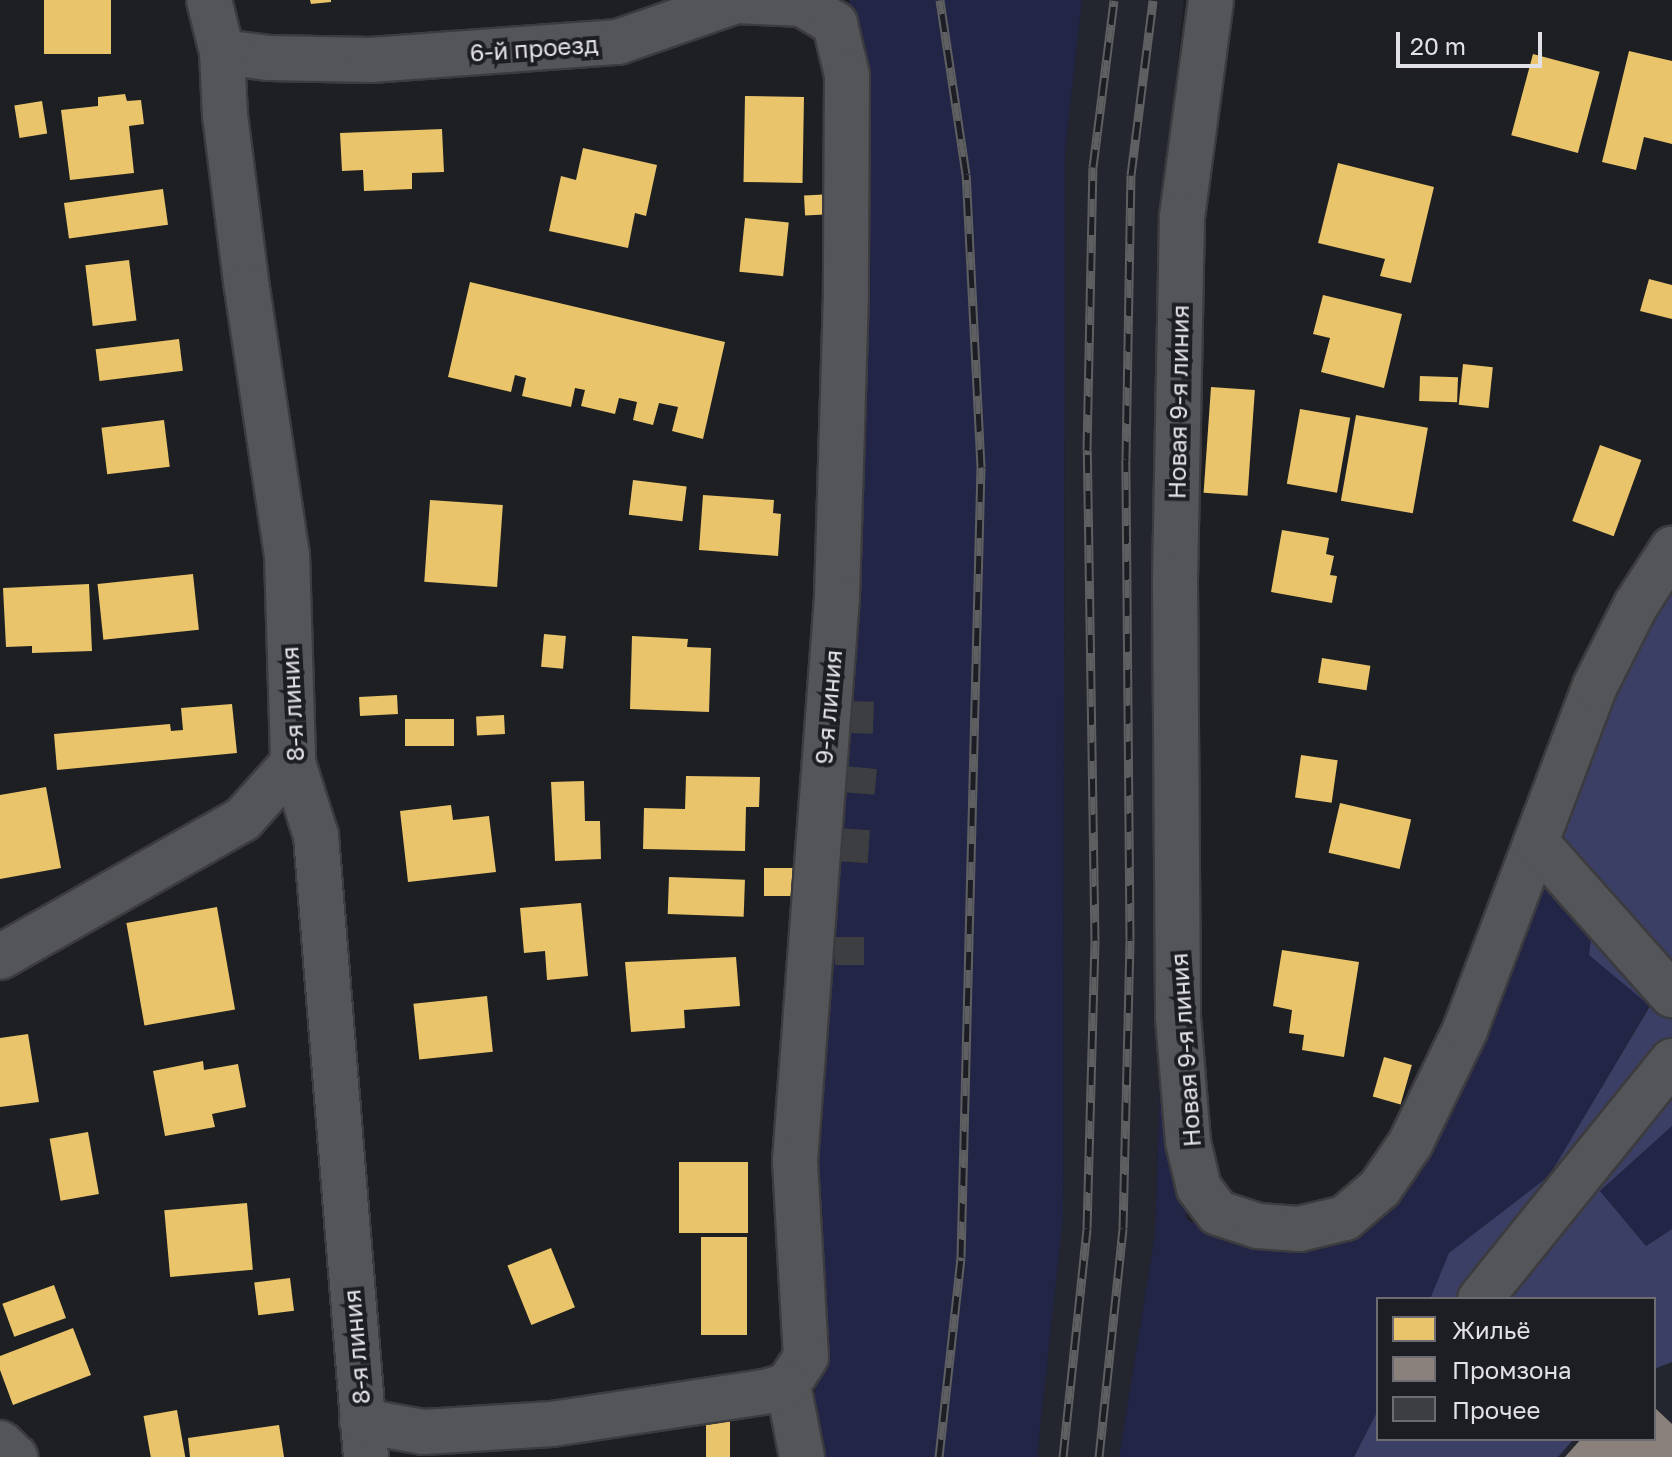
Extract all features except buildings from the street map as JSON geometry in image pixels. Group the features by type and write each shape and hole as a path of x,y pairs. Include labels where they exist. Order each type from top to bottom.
{"street":[{"name":"8-я линия","path":"209,0 222,52 225,115 247,288 287,555 293,763 316,836 364,1439"},
{"name":"Новая 9-я линия","path":"1211,0 1182,216 1175,596 1178,1017 1188,1142 1199,1188 1218,1213 1258,1226 1299,1229 1345,1218 1380,1188 1410,1144 1465,1030 1595,686 1636,605 1672,549"},
{"name":"6-й проезд","path":"222,52 268,58 371,60 618,42 736,1 802,4 835,24"},
{"name":"9-я линия","path":"788,1385 806,1357 795,1161 837,597 846,293 847,75 835,24"},
{"path":"0,957 243,819 293,763"},
{"path":"1536,842 1672,995"},
{"path":"1482,1297 1672,1061"},
{"path":"364,1439 552,1424 769,1391 788,1385 802,1457"},
{"path":"0,1443 15,1457"}],"shaded area":[{"path":"849,0 1082,0 1065,151 1063,1219 1037,1457 806,1457 816,1385 808,1144 853,32"},
{"path":"1082,0 1184,0 1162,210 1162,1026 1155,1234 1119,1457 1037,1457 1063,1219 1065,151"},
{"path":"1672,577 1672,1126 1600,1191 1646,1246 1672,1229 1672,1362 1656,1368 1656,1297 1431,1297 1449,1253 1549,1176 1650,1006 1589,955 1596,895 1554,850 1605,693"},
{"path":"1554,850 1596,895 1589,955 1650,1005 1549,1176 1450,1253 1431,1297 1376,1297 1376,1414 1354,1457 1119,1457 1155,1234 1162,1026 1187,1219 1228,1243 1345,1234"},
{"path":"1672,1126 1672,1229 1646,1246 1600,1191"},
{"path":"1672,1362 1672,1457 1558,1457 1572,1441 1656,1441 1656,1368"},
{"path":"1376,1414 1376,1441 1572,1441 1558,1457 1354,1457"}],"railway":[{"path":"939,1457 961,1257 981,467 966,174 940,0"},
{"path":"1063,1457 1087,1228 1095,940 1087,450 1093,167 1114,0"},
{"path":"1099,1457 1123,1228 1130,939 1126,459 1131,175 1153,0"}]}
